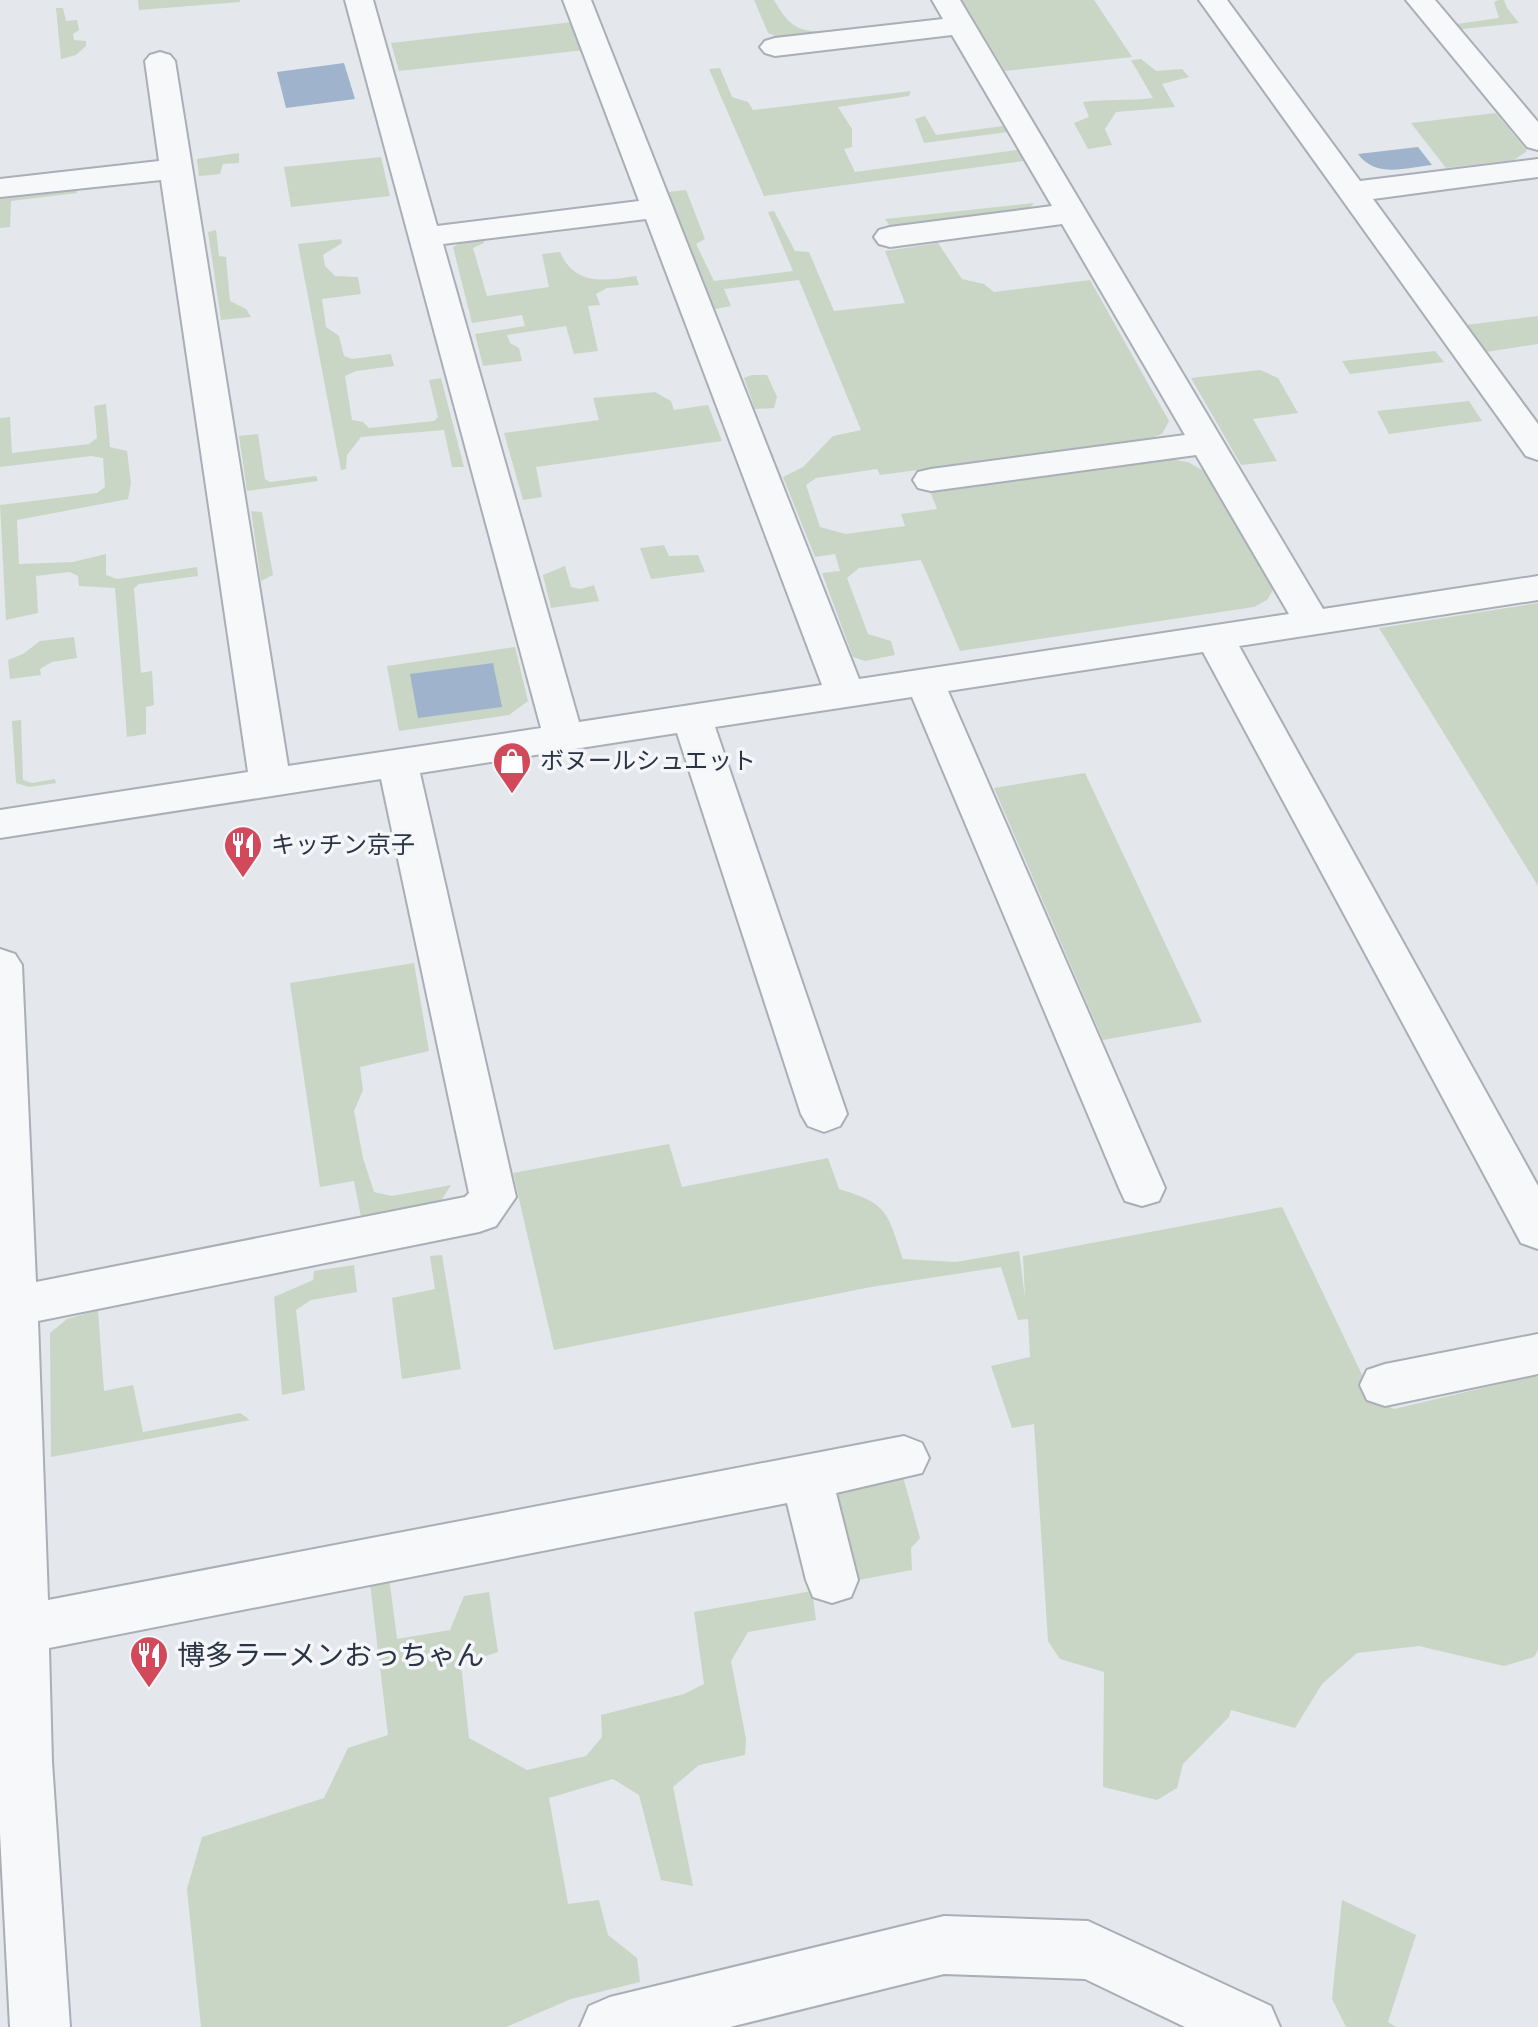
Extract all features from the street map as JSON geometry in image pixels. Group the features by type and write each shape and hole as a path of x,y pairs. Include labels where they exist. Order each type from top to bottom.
{"street":[{"path":"359,0 563,737"},
{"path":"577,0 845,694"},
{"path":"1213,0 1538,449"},
{"path":"1420,0 1538,141"},
{"path":"775,47 953,12 1313,623"},
{"path":"160,61 270,782"},
{"path":"1351,192 1538,168"},
{"path":"0,188 175,169"},
{"path":"426,237 656,208"},
{"path":"890,237 1072,213"},
{"path":"931,480 1207,443"},
{"path":"0,824 1538,588"},
{"path":"1215,638 1538,1230"},
{"path":"925,682 1142,1188"},
{"path":"692,718 824,1114"},
{"path":"13,1306 479,1213 493,1197 398,763"},
{"path":"0,965 6,1256 13,1306 10,1472 22,1629 12,1764 40,2027"},
{"path":"1385,1385 1538,1354"},
{"path":"22,1629 904,1458"},
{"path":"806,1478 832,1580"},
{"path":"610,2027 944,1945 1088,1950 1250,2027"}],"green space":[{"path":"138,0 240,0 240,2 139,10"},
{"path":"754,0 774,0 790,23 802,29 830,32 785,40 768,33"},
{"path":"962,0 1094,0 1132,57 1005,71"},
{"path":"1504,0 1519,23 1462,29 1457,24 1499,18 1494,2"},
{"path":"56,8 63,8 66,21 77,20 79,30 73,34 74,40 86,41 86,46 76,55 61,59"},
{"path":"573,22 584,50 399,71 391,43"},
{"path":"1141,59 1156,71 1182,69 1189,77 1162,84 1175,107 1116,112 1105,129 1112,145 1088,149 1074,123 1089,117 1083,102 1153,98 1131,60"},
{"path":"720,68 732,97 748,102 753,110 911,91 909,96 838,107 852,129 852,147 844,149 855,172 1017,150 1024,161 764,196 709,69"},
{"path":"1496,113 1527,151 1514,160 1446,168 1411,123"},
{"path":"925,116 936,135 1003,126 1008,132 924,143 915,119"},
{"path":"239,153 239,163 223,164 220,174 199,176 197,159"},
{"path":"381,157 390,196 291,207 284,167"},
{"path":"76,184 77,193 11,201 10,227 0,228 0,193"},
{"path":"686,190 705,239 696,244 714,281 793,271 768,212 774,211 795,251 809,252 834,311 905,303 885,251 938,243 962,279 984,284 994,292 1090,280 1169,421 1162,434 1146,440 880,475 877,469 816,478 806,485 820,527 846,534 905,526 901,514 937,509 930,491 1169,459 1188,462 1204,471 1273,590 1267,600 1254,607 960,651 921,560 859,568 847,578 868,634 891,641 895,655 865,661 853,657 822,573 840,571 835,554 815,557 783,477 803,467 833,436 861,430 799,280 724,289 731,306 715,309 668,192"},
{"path":"1034,203 1028,210 892,229 885,219"},
{"path":"216,230 219,256 226,257 230,301 246,309 251,317 221,320 208,232"},
{"path":"484,235 484,243 473,248 487,296 549,287 542,254 560,252 566,263 582,276 602,280 636,276 639,285 607,288 596,294 600,305 588,306 598,351 574,354 566,326 507,335 510,343 519,348 522,361 483,366 475,334 525,326 522,315 472,323 453,247 469,238"},
{"path":"341,239 342,243 323,255 325,266 335,276 358,277 361,294 322,299 326,327 339,336 344,356 352,359 391,354 394,366 356,371 345,376 352,420 363,422 369,428 434,421 438,417 429,380 441,378 464,467 452,467 444,430 361,437 347,455 346,469 341,470 298,244"},
{"path":"1538,316 1538,344 1486,352 1466,325"},
{"path":"1435,351 1444,362 1350,374 1342,361"},
{"path":"1260,370 1278,378 1298,413 1253,419 1277,461 1241,465 1191,378"},
{"path":"767,375 777,397 774,408 755,409 744,378"},
{"path":"655,392 671,401 674,410 708,405 722,441 536,467 542,497 523,500 504,433 599,420 593,398"},
{"path":"1469,401 1482,421 1389,434 1377,411"},
{"path":"106,404 110,447 127,451 131,483 128,499 17,520 19,564 73,562 106,554 106,575 117,579 197,567 198,576 139,584 134,588 141,673 152,671 154,705 146,707 146,734 127,737 115,588 79,586 78,576 70,572 36,576 38,613 6,620 0,505 97,493 105,487 103,458 91,456 0,467 0,418 10,417 12,453 89,444 97,438 94,406"},
{"path":"258,434 265,479 270,482 316,476 318,481 247,491 239,436"},
{"path":"251,511 262,512 273,575 261,581"},
{"path":"664,545 669,556 698,555 705,572 651,579 640,548"},
{"path":"565,566 571,587 581,589 594,585 599,601 551,608 543,575"},
{"path":"1538,603 1538,886 1379,628"},
{"path":"74,637 77,658 52,662 40,669 41,675 10,679 8,660 23,654 40,641"},
{"path":"515,647 528,701 509,715 399,731 387,666"},
{"path":"21,720 23,780 32,783 55,779 56,783 29,787 16,783 12,721"},
{"path":"1085,773 1202,1022 1103,1040 994,788"},
{"path":"414,963 429,1051 360,1067 363,1090 354,1111 363,1158 374,1192 392,1196 451,1185 441,1201 361,1217 354,1181 320,1187 290,983"},
{"path":"669,1144 682,1187 828,1158 839,1189 868,1200 884,1212 903,1259 956,1262 1019,1251 1025,1298 1023,1256 1282,1207 1374,1400 1394,1409 1538,1375 1538,1650 1534,1657 1504,1666 1419,1646 1357,1653 1322,1684 1295,1728 1231,1710 1229,1717 1183,1764 1177,1788 1157,1800 1103,1787 1104,1672 1060,1659 1048,1641 1034,1424 1012,1428 991,1366 1030,1357 1028,1319 1018,1320 1001,1267 871,1287 554,1350 513,1173"},
{"path":"442,1255 461,1369 402,1379 392,1298 435,1289 430,1256"},
{"path":"354,1265 357,1292 311,1300 296,1310 305,1390 282,1395 274,1297 313,1280 314,1271"},
{"path":"98,1310 104,1391 133,1385 143,1432 240,1413 250,1420 51,1457 50,1333 67,1319"},
{"path":"902,1473 920,1538 911,1548 912,1570 853,1581 827,1486"},
{"path":"389,1577 397,1639 450,1630 464,1596 489,1592 498,1652 461,1664 469,1738 527,1770 586,1756 602,1737 601,1715 684,1694 704,1684 694,1612 812,1591 816,1620 748,1632 731,1661 746,1739 745,1755 699,1765 673,1787 693,1886 661,1880 639,1795 613,1779 549,1798 568,1904 599,1900 608,1935 637,1958 640,1982 571,1999 506,2027 201,2027 187,1889 202,1837 324,1798 348,1748 388,1735 370,1583"},
{"path":"1342,1900 1416,1935 1388,2022 1396,2027 1346,2027 1332,1999"}],"water":[{"path":"344,63 355,99 286,108 277,72"},
{"path":"1418,147 1432,165 1382,169 1358,154"},
{"path":"493,663 502,707 418,718 410,674"}],"place":[{"name":"ボヌールシュエット","path":"512,795"},
{"name":"キッチン京子","path":"243,879"},
{"name":"博多ラーメンおっちゃん","path":"149,1689"}]}
